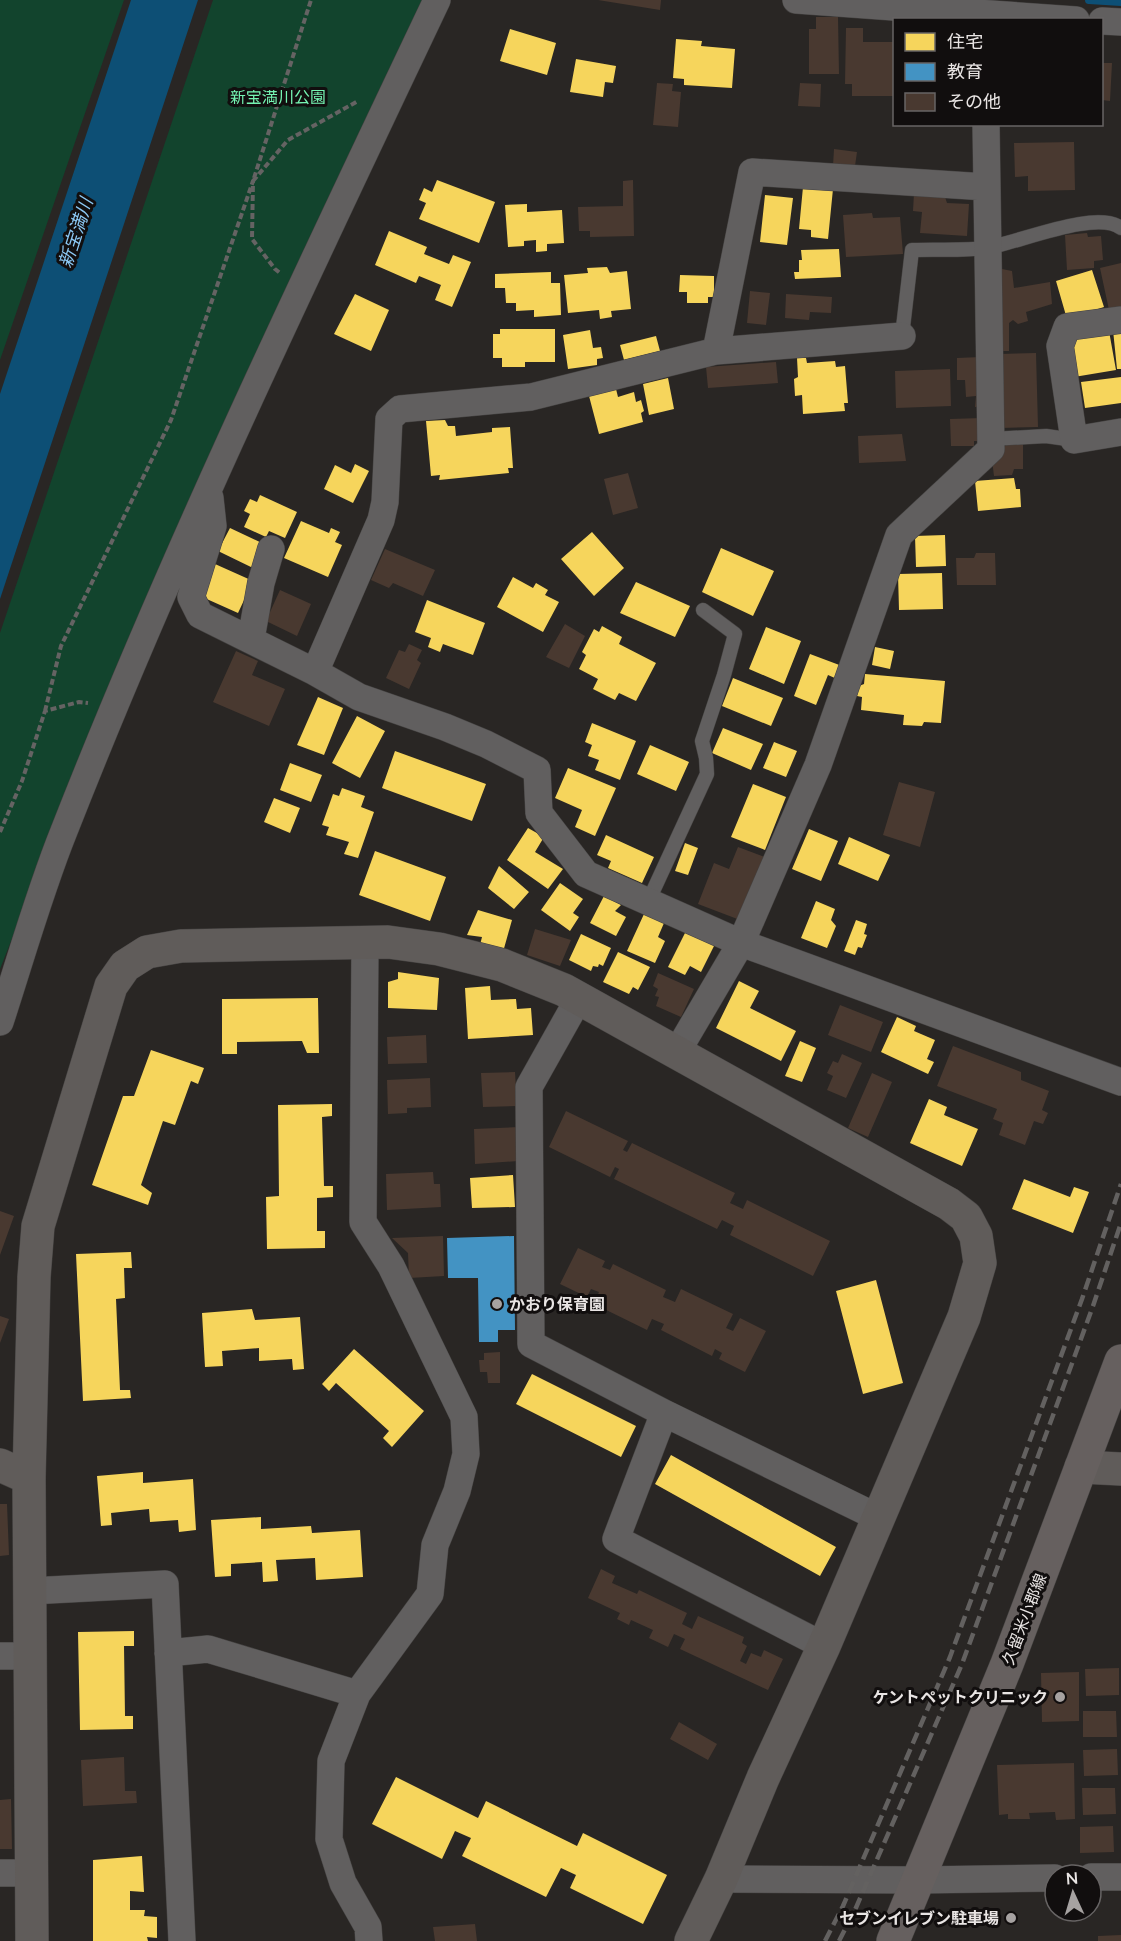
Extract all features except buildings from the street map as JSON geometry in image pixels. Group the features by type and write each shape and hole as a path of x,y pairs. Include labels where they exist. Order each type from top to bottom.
{"main road":[{"name":"久留米小郡線","path":"893,1941 1007,1664 1121,1361"}],"street":[{"path":"0,1022 63,834 141,642 300,288 436,0"},
{"path":"796,0 1016,18"},
{"path":"1103,21 1121,22"},
{"path":"677,1052 741,943 818,765 898,535 991,449 986,248 986,126"},
{"path":"716,351 752,172 986,187"},
{"path":"1121,320 1067,327 1060,346 1074,440 1121,432"},
{"path":"315,672 381,520 385,502 390,419 400,409 531,397 716,351 902,336"},
{"path":"209,489 213,526 191,597 200,615 315,672 359,697 455,731 537,770 539,813 586,874 741,943 1121,1082"},
{"path":"251,639 261,583 271,549"},
{"path":"32,1941 32,1873 15,1656 30,1591 14,1471 38,1226 111,986 125,966 147,952 181,946 388,942 439,949 502,965 564,990 948,1204 966,1217 976,1236 980,1263 964,1317 824,1646 763,1778 721,1879 691,1941"},
{"path":"365,943 363,1222 392,1266 464,1417 466,1454 457,1491 435,1545 430,1594 357,1694 331,1761 329,1839 343,1883 368,1927 369,1941"},
{"path":"579,998 529,1087 531,1344 664,1413 879,1518"},
{"path":"664,1413 616,1539 824,1646"},
{"path":"1081,1467 1121,1469"},
{"path":"30,1591 165,1584 182,1941"},
{"path":"168,1653 208,1648 357,1694"},
{"path":"0,1874 32,1873"},
{"path":"1103,1877 1121,1877"},
{"path":"721,1879 1043,1878"}],"lane":[{"path":"902,336 912,250 986,248 1080,224 1107,221 1121,228"},
{"path":"991,439 1046,436 1074,440"},
{"path":"648,902 707,774 702,741 735,634 703,610"}],"path":[{"path":"0,832 22,781 45,711 61,646 171,420 253,181 311,0"},
{"path":"300,288 275,269 252,239 253,181 288,140 357,102 363,94"},
{"path":"45,711 79,702 115,707"}],"green space":[{"path":"0,0 124,0 0,360"},
{"name":"新宝満川公園","path":"213,0 426,0 136,625 0,969 0,633"}],"water":[{"name":"新宝満川","path":"131,0 198,0 0,599 0,394"}],"waterway":[{"path":"1089,0 1121,2"}],"railway":[{"path":"825,1941 843,1906 950,1657 1082,1299 1121,1184"},
{"path":"839,1941 855,1910 962,1664 1093,1306 1121,1223"}],"place":[{"name":"かおり保育園","path":"497,1304"},
{"name":"ケントペットクリニック","path":"1060,1697"},
{"name":"セブンイレブン駐車場","path":"1011,1918"}]}
